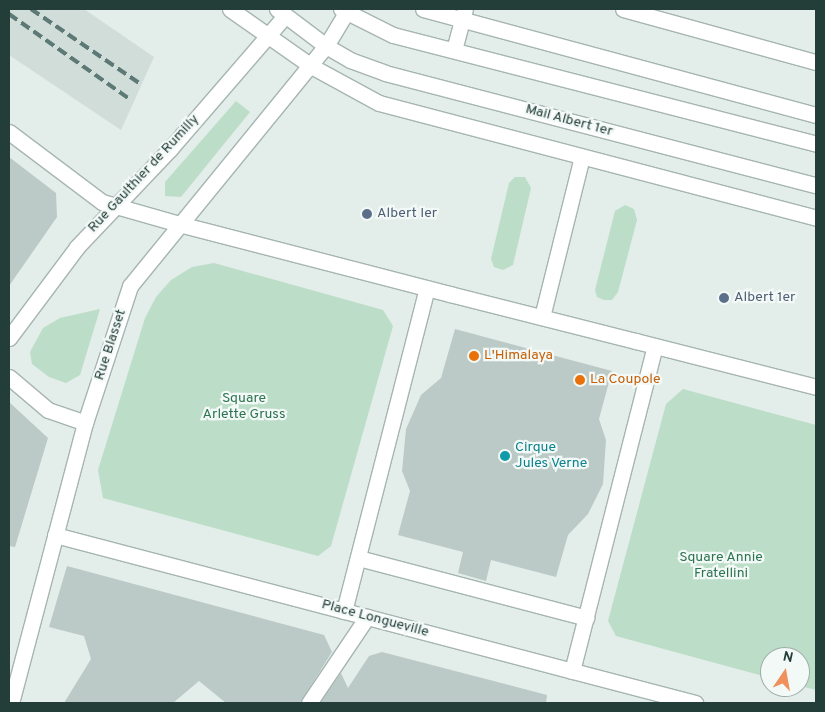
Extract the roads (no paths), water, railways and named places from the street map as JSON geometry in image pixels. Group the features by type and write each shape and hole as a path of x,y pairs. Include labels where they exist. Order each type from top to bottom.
{"street":[{"path":"230,9 266,37 311,66 379,103 816,218"},
{"path":"423,9 463,13 816,115"},
{"path":"623,9 816,62"},
{"name":"Rue Gaulthier de Rumilly","path":"9,338 77,247 170,149 266,37 285,11"},
{"name":"Mail Albert 1er","path":"285,11 326,46 350,60 385,73 816,185"},
{"path":"343,11 393,35 816,144"},
{"name":"Rue Blasset","path":"11,703 85,423 130,286 183,225 290,87 311,66 326,46 343,11"},
{"path":"454,50 463,13"},
{"path":"9,132 82,189 113,207 816,387"},
{"path":"542,317 582,156"},
{"path":"344,611 427,288"},
{"path":"572,671 655,346"},
{"path":"9,377 48,410 85,423"},
{"name":"Place Longueville","path":"55,535 695,703"},
{"path":"358,558 586,618"},
{"path":"309,703 367,617"}],"railway":[{"path":"31,9 139,83"},
{"path":"9,14 131,100"}],"place":[{"name":"Albert Ier","path":"367,214"},
{"name":"Albert 1er","path":"724,298"},
{"name":"L'Himalaya","path":"474,356"},
{"name":"La Coupole","path":"580,380"},
{"name":"Cirque Jules Verne","path":"505,456"}],"park label":[{"name":"Square Arlette Gruss","path":"244,408"},
{"name":"Square Annie Fratellini","path":"721,566"}]}
